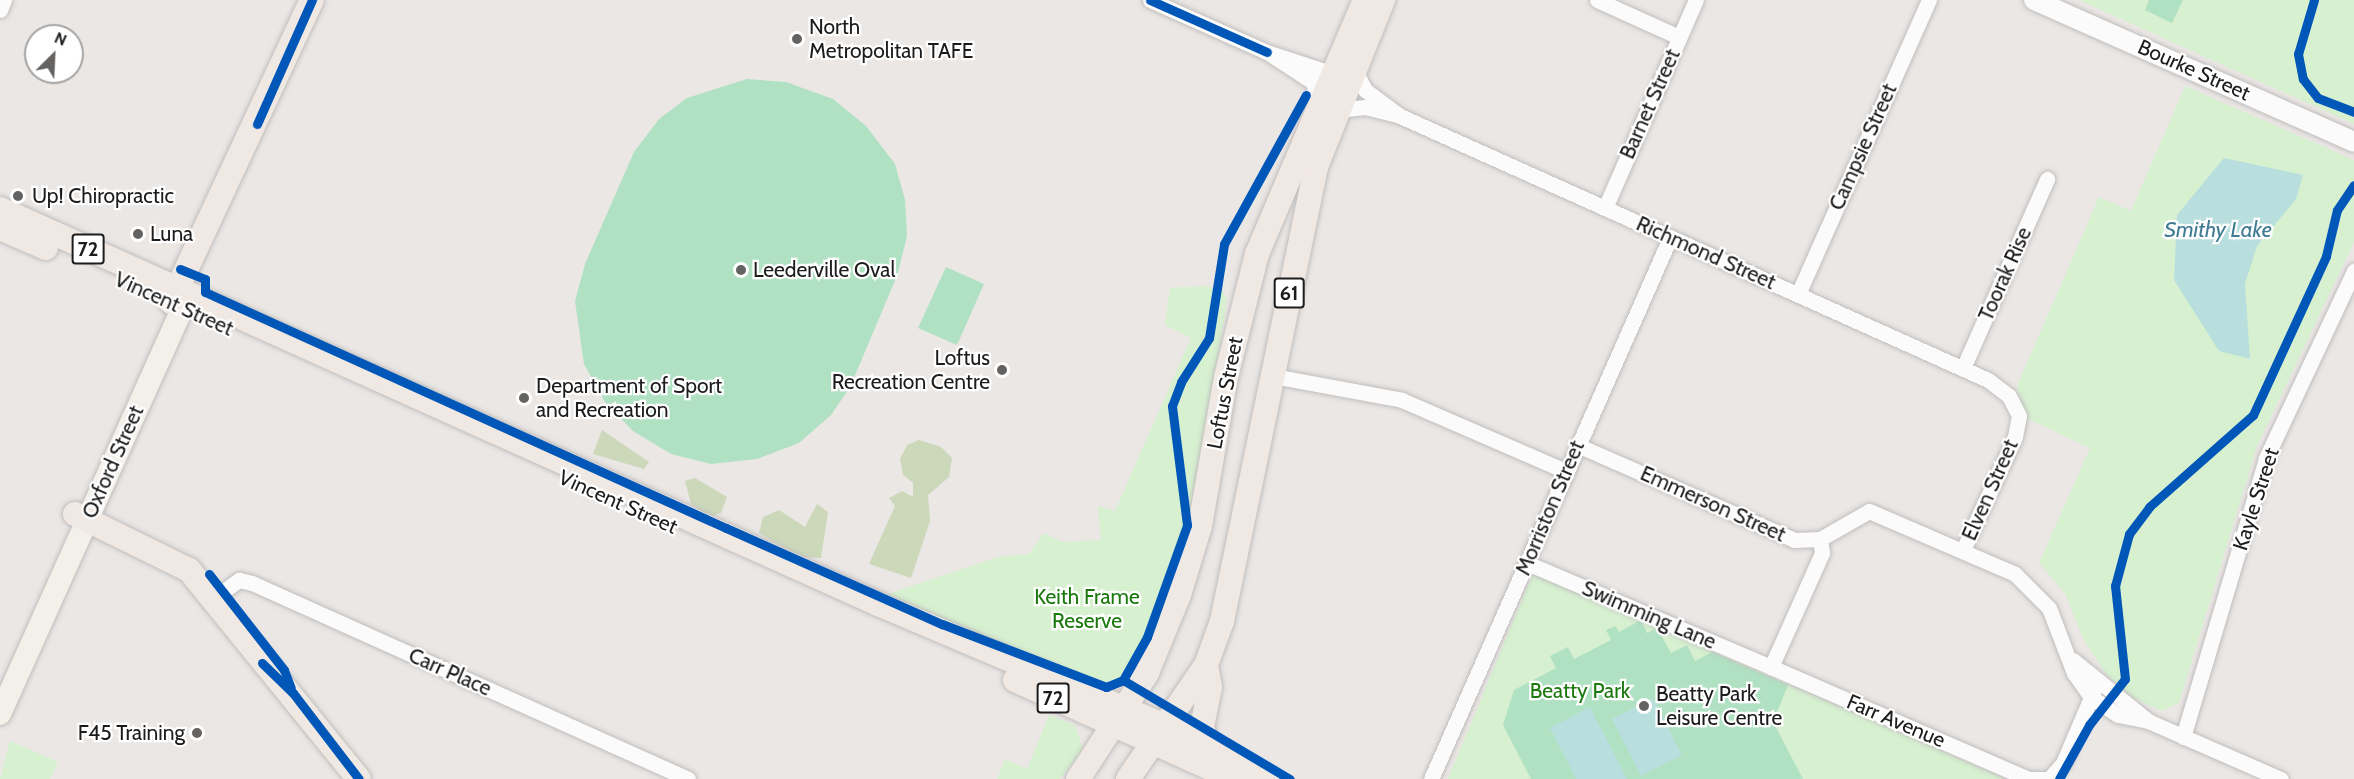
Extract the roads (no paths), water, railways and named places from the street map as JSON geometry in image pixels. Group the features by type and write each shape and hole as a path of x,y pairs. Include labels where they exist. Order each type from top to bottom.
{"main road":[{"name":"Oxford Street","path":"0,682 184,302 205,226 219,208 312,0"},
{"name":"Loftus Street","path":"1345,73 1365,0"},
{"name":"Loftus Street","path":"1078,779 1120,719 1163,637 1190,562 1252,270 1328,106 1383,0"},
{"name":"Loftus Street","path":"1128,779 1206,665 1229,596 1328,106"},
{"name":"Vincent Street","path":"0,209 184,302 915,635 991,669 1160,735 1234,779"},
{"name":"Vincent Street","path":"0,228 184,302 1120,719"},
{"name":"Oxford Street","path":"0,714 83,512"},
{"path":"83,512 172,546 219,594 284,670 293,693 359,779"},
{"path":"1206,665 1210,687 1202,727 1207,745"},
{"name":"Vincent Street","path":"1160,735 1207,745 1267,779"}],"street":[{"path":"0,9 4,0"},
{"path":"1150,0 1267,52 1345,73"},
{"path":"1597,0 1679,37"},
{"name":"Barnet Street","path":"1605,208 1696,0"},
{"name":"Campsie Street","path":"1798,294 1929,0"},
{"name":"Bourke Street","path":"2034,0 2354,142"},
{"path":"1267,52 1313,82 1328,106"},
{"name":"Richmond Street","path":"1345,73 1400,116"},
{"name":"Richmond Street","path":"1328,106 1365,107 1400,116 1963,369 2009,396"},
{"name":"Toorak Rise","path":"1963,369 2047,179"},
{"name":"Morriston Street","path":"1431,779 1527,563 1565,471 1670,238"},
{"name":"Kayle Street","path":"2183,737 2266,458 2354,271"},
{"path":"1274,376 1402,400 1565,471"},
{"name":"Elven Street","path":"1963,550 2015,437 2019,416 2009,396"},
{"name":"Emmerson Street","path":"1577,445 1794,540 1820,539"},
{"path":"1771,667 1822,553 1820,539 1869,512 1963,550 2035,589 2073,660 2148,721"},
{"name":"Swimming Lane","path":"1527,563 1771,667"},
{"name":"Carr Place","path":"219,594 239,580 252,583 688,779"},
{"path":"2073,660 2074,673 2091,697 2118,715 2148,721 2281,779"},
{"name":"Farr Avenue","path":"1771,667 2028,779 2049,779 2063,763 2098,681"}],"water":[{"name":"Smithy Lake","path":"2224,158 2303,175 2296,199 2257,246 2245,284 2250,359 2219,351 2174,280 2177,215"},
{"path":"1653,698 1682,755 1641,776 1612,719"},
{"path":"1590,707 1627,779 1576,779 1550,728"}],"place":[{"name":"North Metropolitan TAFE","path":"797,39"},
{"name":"Up! Chiropractic","path":"18,196"},
{"name":"Luna","path":"138,234"},
{"name":"Leederville Oval","path":"741,270"},
{"name":"Loftus Recreation Centre","path":"1002,370"},
{"name":"Department of Sport and Recreation","path":"524,398"},
{"name":"Beatty Park Leisure Centre","path":"1644,706"},
{"name":"F45 Training","path":"197,733"}],"park label":[{"name":"Keith Frame Reserve","path":"1087,609"},
{"name":"Beatty Park","path":"1580,691"}]}
